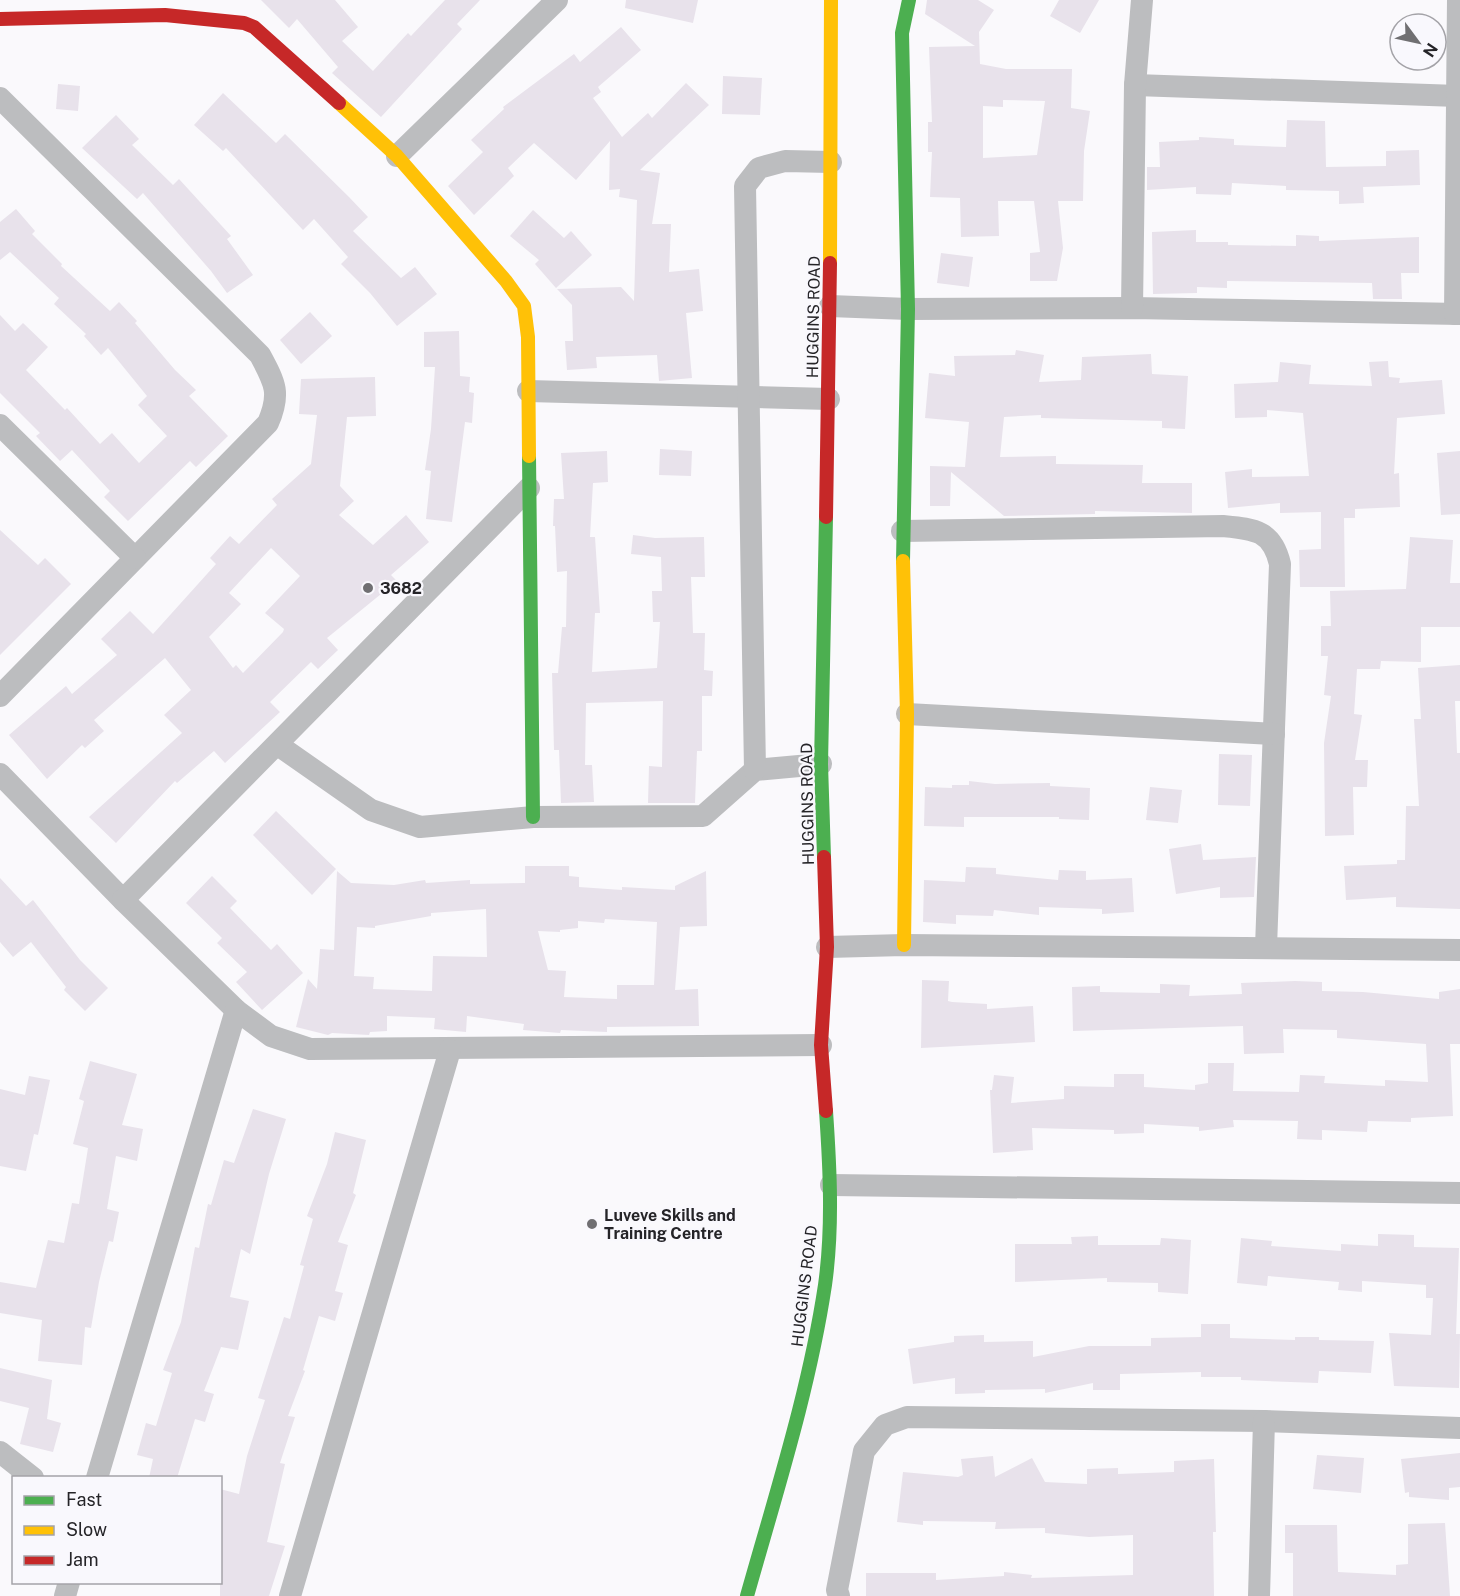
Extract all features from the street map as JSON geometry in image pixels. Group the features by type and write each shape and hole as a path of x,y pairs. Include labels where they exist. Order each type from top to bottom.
{"street":[{"path":"397,156 557,0"},
{"path":"904,945 907,714 902,531 908,309 902,33 909,0"},
{"path":"1132,308 1135,85 1142,0"},
{"path":"830,306 908,309 1132,308 1457,314 1458,0"},
{"name":"HUGGINS ROAD","path":"747,1596 807,1386 825,1283 831,1185 821,1045 827,947 821,764 829,399 830,2"},
{"path":"0,19 165,8 244,23 254,27 397,156 506,281 524,306 528,337 533,818"},
{"path":"1135,85 1458,96"},
{"path":"0,99 260,355 277,394 268,423 0,696"},
{"path":"755,770 745,186 759,168 785,161 831,162"},
{"path":"528,391 829,399"},
{"path":"0,425 135,558"},
{"path":"123,900 530,488"},
{"path":"902,531 1222,526 1261,532 1276,546 1280,564 1266,947"},
{"path":"907,714 1274,734"},
{"path":"278,745 371,810 420,827 533,818 703,816 755,770 821,764"},
{"path":"0,774 123,900 236,1010 272,1035 310,1049 450,1050 821,1045"},
{"path":"827,947 904,945 1460,950"},
{"path":"98,1476 236,1010"},
{"path":"290,1596 450,1050"},
{"path":"831,1185 1460,1193"},
{"path":"839,1596 837,1590 864,1451 876,1433 892,1421 930,1415 1264,1420 1460,1428"},
{"path":"1259,1596 1264,1420"},
{"path":"0,1452 30,1476"}],"building":[{"path":"261,0 335,0 358,27 342,41 373,71 408,33 411,36 445,0 480,0 457,24 462,29 381,117 332,73 338,67 297,19 289,28"},
{"path":"626,0 698,0 693,23 625,8"},
{"path":"927,0 978,0 994,10 979,32 980,64 1006,69 1072,69 1071,108 1090,111 1084,151 1083,201 1058,201 1063,248 1057,281 1030,281 1030,253 1040,252 1034,201 998,201 999,236 961,237 960,198 930,197 932,152 928,152 928,122 932,122 929,47 975,46 925,14","holes":["1003,100 1045,101 1037,155 983,158 983,106 1003,107"]},
{"path":"1059,0 1099,0 1080,33 1050,16"},
{"path":"621,27 641,50 598,87 601,92 593,98 622,137 648,113 652,118 686,83 709,105 640,170 660,173 652,224 671,224 669,272 699,269 703,311 686,313 692,378 659,381 657,355 596,357 597,368 567,370 565,341 573,341 572,305 557,289 621,287 634,301 637,200 619,197 620,189 609,190 610,141 576,180 534,143 508,168 514,176 474,215 448,186 483,152 471,140 504,109 503,107 574,54 580,62"},
{"path":"723,76 762,78 760,115 722,114"},
{"path":"58,84 80,86 78,111 56,109"},
{"path":"223,93 276,143 285,134 349,197 368,217 353,231 401,278 415,267 437,294 397,326 370,293 341,264 348,257 314,219 303,230 226,148 223,151 194,125"},
{"path":"116,115 139,139 132,145 173,185 179,179 231,236 227,239 253,275 227,293 211,271 143,193 137,199 82,148"},
{"path":"1287,120 1325,121 1326,167 1386,166 1386,151 1419,150 1420,185 1363,187 1364,203 1339,204 1339,191 1286,190 1286,186 1232,183 1231,195 1196,194 1196,187 1147,190 1147,167 1160,167 1159,142 1199,140 1199,137 1234,139 1234,145 1286,147"},
{"path":"16,209 35,231 32,234 62,264 61,266 110,311 119,302 137,321 135,323 175,370 196,390 189,396 228,436 196,467 190,461 128,521 104,497 110,491 72,450 60,461 36,436 40,433 0,393 0,315 15,331 23,323 48,347 26,370 65,410 67,408 100,444 112,433 139,463 167,436 138,405 147,396 108,348 101,355 84,336 86,334 54,304 59,298 10,252 0,260 0,222"},
{"path":"533,210 564,238 571,231 592,255 556,288 535,264 539,260 510,236"},
{"path":"1196,230 1196,242 1228,242 1228,245 1296,246 1296,235 1319,236 1319,241 1419,237 1419,273 1401,273 1402,299 1373,299 1372,283 1227,281 1227,288 1197,287 1197,293 1153,294 1152,232"},
{"path":"941,253 973,257 969,287 937,283"},
{"path":"310,312 332,336 301,364 280,340"},
{"path":"459,331 460,376 470,377 469,392 474,393 472,423 465,422 452,522 426,519 431,471 425,470 431,429 435,367 424,367 424,332"},
{"path":"1016,350 1044,355 1039,382 1081,380 1082,357 1151,354 1152,374 1188,376 1185,429 1162,428 1162,421 1041,418 1041,415 1004,417 1000,457 1056,456 1056,464 1143,465 1142,483 1192,483 1192,513 1095,511 1095,514 1004,516 951,472 950,506 930,506 930,466 965,467 969,422 925,418 929,373 955,376 954,356 1015,355"},
{"path":"1388,361 1389,377 1400,378 1399,383 1442,380 1445,414 1397,418 1394,474 1399,473 1400,507 1355,509 1355,518 1344,518 1345,587 1300,587 1299,550 1321,549 1321,512 1280,513 1280,503 1228,508 1225,472 1252,469 1252,477 1309,476 1303,413 1267,410 1267,417 1235,418 1234,384 1278,382 1280,362 1311,365 1309,384 1372,386 1369,362"},
{"path":"375,377 376,416 347,417 340,486 354,501 339,515 373,545 406,515 429,542 391,575 397,581 327,638 338,650 318,669 311,662 270,702 280,712 225,763 214,751 177,783 175,781 116,843 89,817 182,733 164,715 191,690 165,658 94,720 104,731 85,748 82,745 47,779 9,735 66,686 72,694 117,655 101,639 130,611 153,634 216,564 210,558 230,536 239,544 277,505 272,499 311,464 317,415 299,414 301,379","holes":["271,548 300,576 265,613 284,629 283,632 243,673 236,665 233,668 209,637 241,604 229,593"]},
{"path":"660,449 692,451 691,476 659,475"},
{"path":"607,451 608,482 593,483 590,537 595,537 600,613 595,613 592,672 657,668 660,622 653,622 652,591 662,591 661,557 631,554 633,535 655,538 704,537 705,577 691,577 693,633 705,633 704,670 713,671 712,696 702,696 702,751 697,751 695,803 648,803 649,766 662,767 663,701 586,703 585,765 592,765 594,802 561,803 559,750 554,750 552,673 558,673 562,627 566,627 567,571 557,572 555,526 553,526 554,499 564,499 561,453"},
{"path":"1460,451 1460,514 1441,515 1437,453"},
{"path":"0,530 38,565 45,558 71,584 0,655"},
{"path":"1410,537 1453,540 1450,583 1460,583 1460,627 1421,627 1421,662 1381,661 1380,669 1357,669 1354,714 1362,715 1355,760 1368,760 1367,787 1353,787 1354,835 1325,836 1324,743 1331,696 1324,695 1328,656 1321,656 1321,626 1331,626 1330,591 1406,589"},
{"path":"1460,665 1460,701 1455,701 1457,753 1460,753 1460,909 1396,907 1396,897 1346,900 1344,866 1397,864 1397,860 1405,860 1406,806 1419,806 1414,719 1421,719 1418,668"},
{"path":"1219,754 1252,755 1250,806 1218,805"},
{"path":"969,781 995,784 1050,783 1050,786 1090,788 1089,820 1059,819 1059,817 964,817 964,827 924,826 925,787 952,788 952,785 969,785"},
{"path":"1150,787 1182,790 1178,823 1146,820"},
{"path":"276,811 336,869 312,895 253,835"},
{"path":"1201,844 1203,860 1256,857 1254,897 1220,898 1220,887 1176,894 1169,849"},
{"path":"525,866 569,866 569,876 579,877 579,887 622,890 622,887 675,890 675,886 706,871 707,926 680,927 675,990 698,989 699,1026 607,1027 607,1032 561,1030 560,1033 523,1030 524,1024 467,1016 466,1032 434,1029 435,1018 387,1016 387,1031 370,1032 369,1035 332,1033 328,1035 296,1027 308,979 317,989 320,949 334,950 337,871 351,883 394,885 425,880 426,883 470,880 470,884 525,883","holes":["486,909 487,957 433,956 432,991 373,989 374,977 354,976 357,927 375,928 375,926 431,916 431,913","605,919 657,922 654,985 617,985 617,999 564,997 566,971 548,970 538,931 560,932 560,930 578,928 578,921 604,923"]},
{"path":"966,867 996,868 996,874 1058,880 1059,870 1086,871 1086,880 1132,878 1134,912 1102,914 1102,909 1039,907 1039,915 994,910 993,916 956,915 956,924 923,922 924,880 965,882"},
{"path":"212,876 237,901 230,908 271,950 277,944 303,973 262,1010 236,982 247,972 217,943 222,938 186,903"},
{"path":"0,878 26,906 33,900 80,960 108,988 85,1011 64,990 66,987 31,942 13,957 0,942"},
{"path":"922,980 949,981 948,1001 952,1002 987,1004 987,1009 1033,1006 1035,1042 921,1048"},
{"path":"1322,982 1322,991 1439,999 1439,992 1460,989 1460,1044 1450,1044 1453,1116 1411,1118 1411,1122 1368,1121 1367,1132 1322,1130 1322,1140 1297,1139 1298,1121 1233,1120 1234,1127 1199,1131 1199,1127 1144,1124 1144,1133 1114,1134 1114,1130 1032,1128 1033,1150 993,1153 990,1090 992,1090 994,1075 1014,1077 1011,1103 1064,1099 1064,1086 1114,1087 1114,1074 1144,1074 1144,1087 1195,1090 1195,1085 1208,1083 1208,1063 1234,1063 1233,1091 1299,1092 1300,1075 1325,1076 1324,1083 1385,1086 1385,1080 1428,1082 1426,1044 1337,1038 1337,1030 1283,1029 1284,1053 1244,1054 1243,1026 1073,1031 1072,987 1100,986 1100,992 1160,993 1160,984 1190,985 1189,996 1242,994 1241,983"},
{"path":"90,1061 137,1074 122,1125 143,1129 137,1161 116,1156 107,1209 119,1212 113,1242 109,1241 99,1282 91,1328 85,1327 82,1365 38,1361 42,1320 0,1313 0,1282 36,1288 48,1240 64,1243 72,1203 79,1204 88,1148 73,1144 84,1101 79,1099"},
{"path":"29,1076 50,1080 38,1135 34,1134 26,1171 0,1166 0,1089 25,1095"},
{"path":"253,1109 286,1119 269,1174 250,1254 241,1249 230,1297 249,1301 238,1350 221,1347 204,1391 214,1394 205,1422 195,1419 178,1476 149,1476 153,1459 137,1455 146,1423 156,1426 172,1373 163,1370 181,1322 195,1247 199,1248 208,1204 211,1205 224,1160 234,1163"},
{"path":"335,1132 366,1140 353,1193 356,1195 338,1242 348,1245 335,1291 343,1293 335,1321 319,1316 303,1370 305,1371 288,1416 295,1417 280,1463 285,1464 267,1542 285,1546 269,1596 220,1596 222,1490 239,1494 247,1456 265,1400 258,1398 284,1317 290,1319 304,1266 300,1265 313,1219 307,1216 327,1164"},
{"path":"1378,1234 1414,1235 1414,1247 1459,1248 1456,1334 1460,1334 1459,1388 1394,1386 1389,1333 1431,1335 1433,1298 1426,1298 1426,1285 1362,1281 1362,1292 1338,1290 1339,1282 1268,1276 1267,1286 1237,1283 1241,1238 1272,1241 1271,1246 1341,1251 1341,1244 1378,1246"},
{"path":"1098,1236 1098,1245 1160,1245 1161,1238 1191,1240 1188,1294 1158,1292 1158,1283 1107,1282 1107,1278 1015,1282 1015,1244 1072,1244 1071,1237"},
{"path":"1201,1324 1230,1324 1230,1338 1295,1340 1295,1337 1319,1337 1319,1340 1374,1341 1371,1373 1319,1371 1318,1383 1241,1380 1241,1377 1201,1377 1201,1372 1120,1374 1120,1390 1093,1390 1093,1383 1045,1393 1045,1389 985,1390 985,1393 955,1394 955,1378 913,1384 908,1349 954,1342 954,1336 984,1335 984,1342 1033,1341 1033,1357 1089,1346 1151,1346 1151,1338 1201,1337"},
{"path":"0,1368 52,1380 47,1419 61,1423 53,1452 20,1444 29,1408 0,1401"},
{"path":"1460,1453 1460,1487 1449,1488 1449,1500 1409,1497 1409,1492 1405,1493 1401,1459"},
{"path":"1317,1455 1364,1458 1361,1493 1313,1489"},
{"path":"993,1456 995,1477 1032,1458 1045,1482 1087,1484 1087,1469 1118,1468 1118,1474 1174,1472 1174,1461 1214,1459 1216,1532 1213,1532 1214,1596 866,1596 866,1573 936,1573 936,1580 1004,1576 1004,1572 1032,1575 1031,1578 1133,1575 1133,1535 1089,1537 1045,1533 1045,1528 995,1529 996,1522 923,1521 923,1525 897,1522 903,1472 958,1477 963,1475 961,1459"},
{"path":"1445,1523 1450,1596 1293,1596 1293,1553 1285,1553 1285,1525 1337,1525 1338,1572 1396,1575 1396,1565 1408,1564 1408,1524"}],"traffic: fast":[{"path":"903,561 908,309 902,33 909,0"},
{"path":"529,456 533,817"},
{"path":"824,857 821,764 826,517"},
{"path":"747,1596 801,1403 825,1285 830,1220 826,1111"}],"traffic: slow":[{"path":"830,263 831,0"},
{"path":"339,103 397,156 506,281 524,306 528,337 529,456"},
{"path":"903,561 907,714 904,945"}],"traffic: jam":[{"path":"0,19 165,15 244,23 254,27 339,103"},
{"path":"826,517 830,263"},
{"path":"824,857 827,947 821,1045 826,1111"}],"place":[{"name":"3682","path":"368,588"},
{"name":"Luveve Skills and Training Centre","path":"592,1224"}]}
